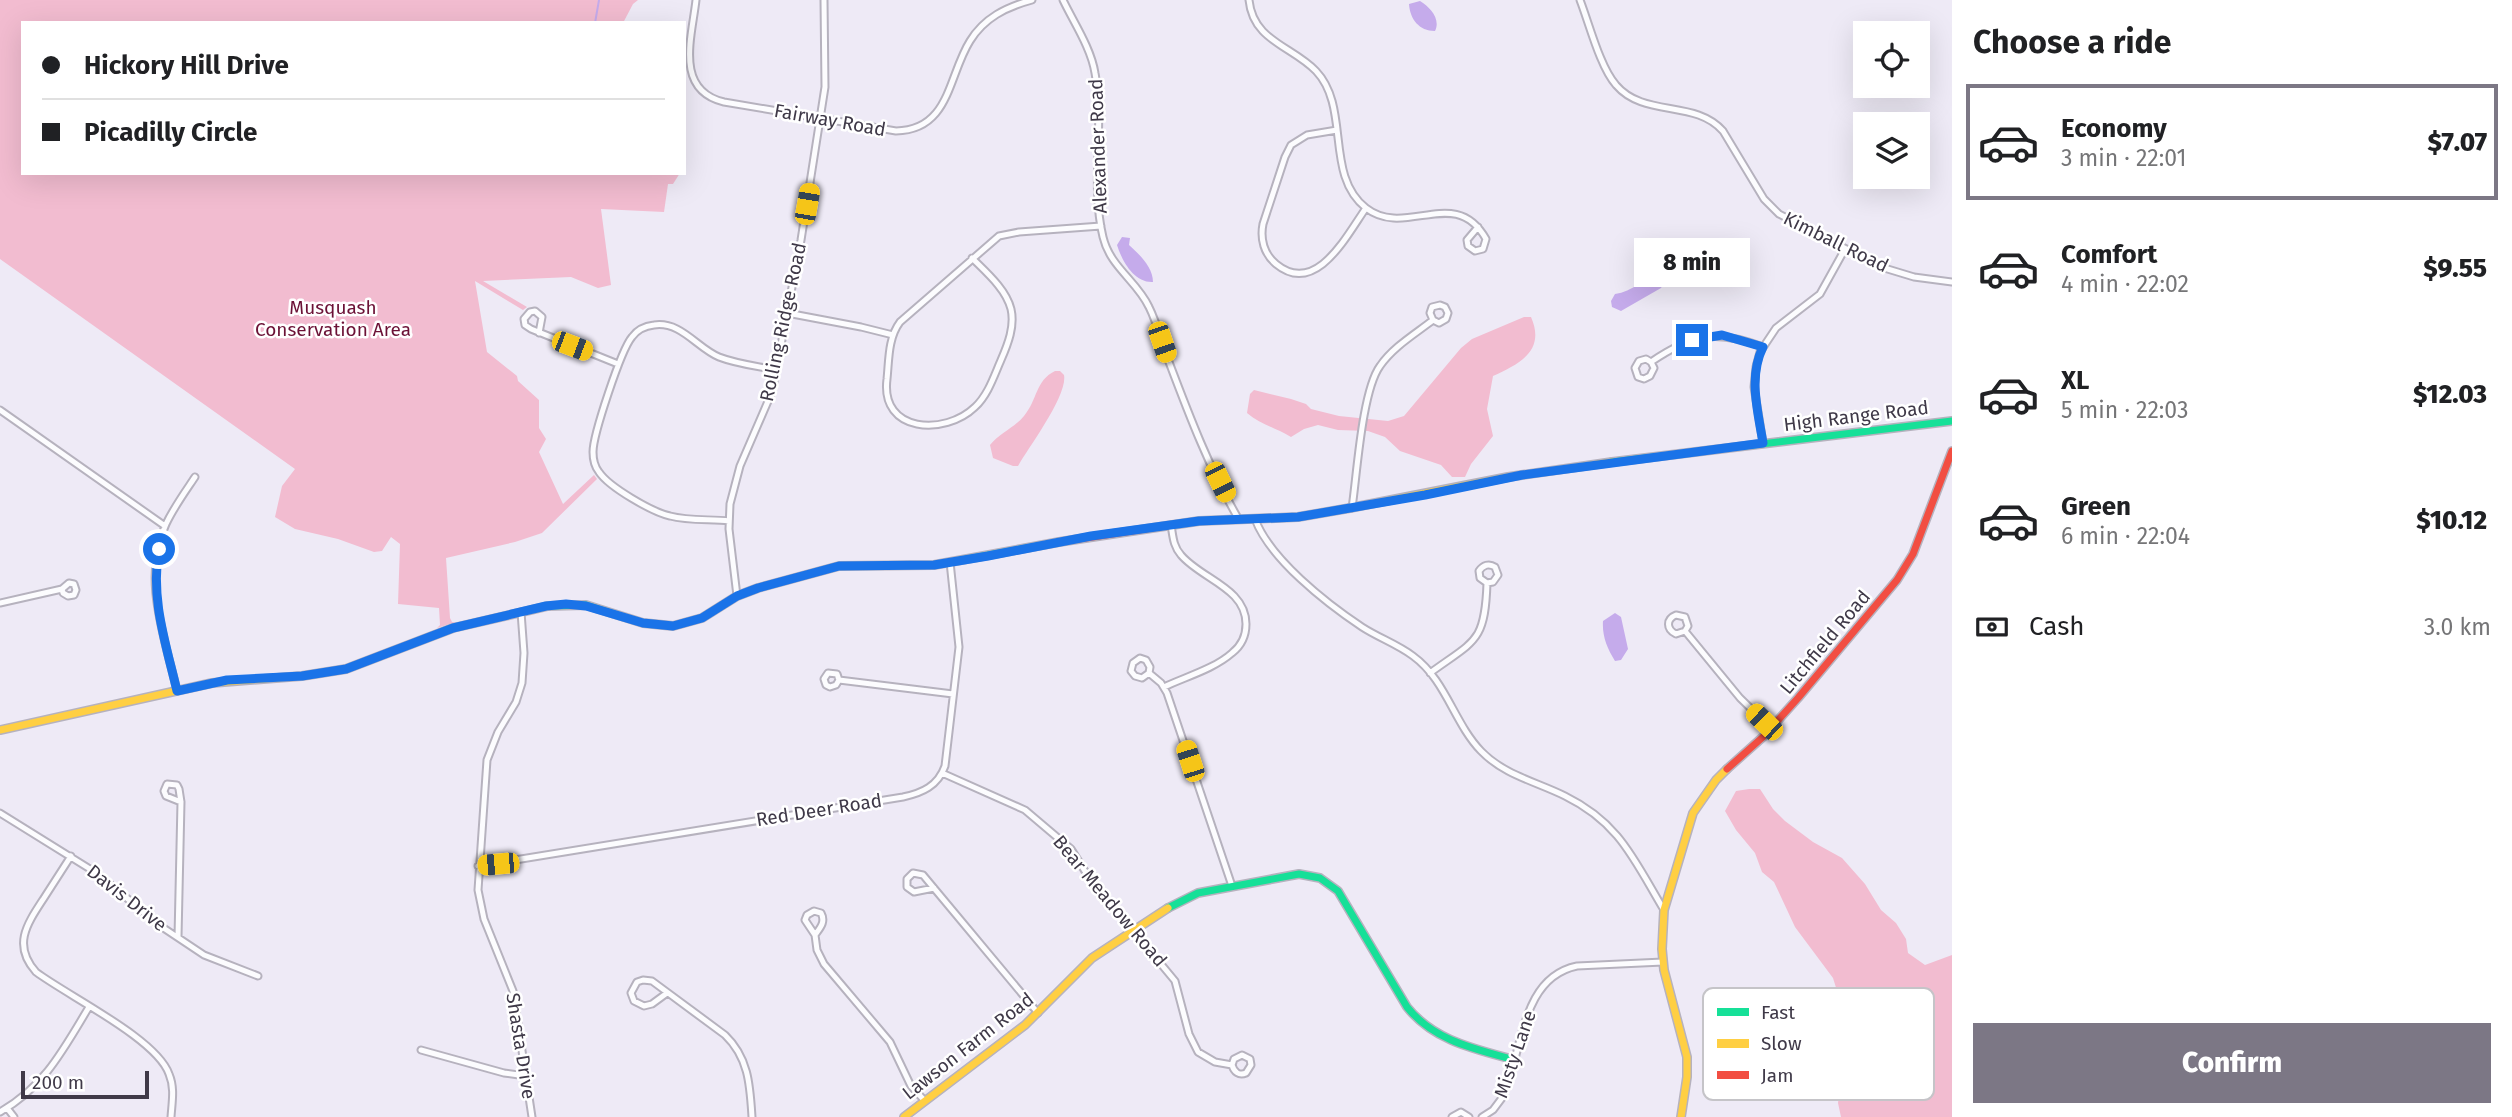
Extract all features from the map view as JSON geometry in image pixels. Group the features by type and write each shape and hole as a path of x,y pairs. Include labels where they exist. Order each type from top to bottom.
{"street":[{"name":"Fairway Road","path":"696,0 690,64 695,83 701,91 719,101 896,131 906,131 924,124 942,106 965,50 982,26 1001,11 1032,0"},
{"name":"Rolling Ridge Road","path":"737,596 729,521 732,494 737,475 772,392 787,313 821,118 826,69 824,0"},
{"name":"Alexander Road","path":"1063,0 1093,61 1096,76 1101,226 1111,258 1150,309 1210,461 1238,518"},
{"path":"1250,0 1256,22 1268,37 1311,66 1325,83 1332,102 1347,184 1357,199 1366,208 1394,219 1453,213 1468,218 1478,228"},
{"name":"Kimball Road","path":"1580,0 1605,67 1619,88 1645,103 1689,111 1712,120 1723,131 1767,204 1787,220 1895,271 1924,279 1952,282"},
{"path":"1337,130 1301,137 1288,150 1263,224 1262,239 1265,248 1273,261 1285,269 1300,272 1315,270 1331,258 1366,208"},
{"path":"972,258 1003,293 1011,309 1008,345 985,395 975,407 959,419 936,425 913,423 900,416 890,404 886,390 892,335 900,322 972,258 995,239 1009,233 1101,226"},
{"path":"1763,443 1755,376 1763,347 1776,328 1819,294 1845,249"},
{"path":"787,313 892,335"},
{"path":"1352,508 1371,384 1380,366 1393,352 1433,320"},
{"path":"729,521 675,517 661,513 609,484 598,472 594,462 594,442 618,364 625,346 634,334 647,326 663,324 682,331 718,357 776,370"},
{"path":"539,333 618,364"},
{"path":"1651,362 1669,349 1712,335 1732,337 1763,347"},
{"path":"0,410 165,526"},
{"name":"High Range Road","path":"0,730 227,680 302,676 346,669 453,628 546,606 576,604 605,610 643,623 673,626 702,618 737,596 767,585 839,566 914,566 950,562 1076,538 1171,525 1238,518 1298,517 1527,474 1952,421"},
{"name":"Litchfield Road","path":"1681,1117 1687,1077 1686,1057 1663,962 1664,910 1680,850 1697,804 1716,780 1771,728 1903,572 1913,554 1952,451"},
{"path":"177,691 156,594 157,559 165,526 195,477"},
{"path":"1255,518 1264,537 1297,575 1361,626 1411,654 1430,673 1483,753 1525,779 1575,801 1600,817 1615,831 1664,910"},
{"path":"1164,687 1229,656 1242,640 1246,626 1244,612 1237,599 1179,552 1173,541 1171,525"},
{"path":"942,773 947,756 959,645 950,562"},
{"path":"1430,673 1479,634 1486,616 1487,583"},
{"path":"0,603 62,589"},
{"name":"Shasta Drive","path":"522,612 522,683 516,702 498,732 487,760 478,890 481,909 513,991 533,1117"},
{"path":"1685,631 1740,698 1771,728"},
{"path":"1149,673 1164,687 1232,886"},
{"path":"839,680 953,694"},
{"name":"Red Deer Road","path":"478,866 902,797 926,790 942,773"},
{"name":"Bear Meadow Road","path":"942,773 1030,813 1076,854 1088,876 1175,981 1189,1034 1198,1052 1215,1062 1232,1065"},
{"path":"178,937 181,802"},
{"name":"Davis Drive","path":"0,813 106,880 159,925 204,955 258,976"},
{"path":"71,856 25,931 24,951 29,965 142,1041 160,1057 172,1084 171,1117"},
{"path":"934,888 914,892 907,887 906,879 912,873 918,873 934,888 1038,1013"},
{"name":"Lawson Farm Road","path":"905,1117 924,1100 1002,1044 1038,1013 1092,958 1133,930 1198,893 1298,874 1308,874 1327,881 1341,895 1407,1007 1420,1023 1437,1034 1515,1060"},
{"path":"815,934 822,962 890,1042 908,1081 924,1100"},
{"name":"Misty Lane","path":"1482,1117 1498,1104 1537,993 1550,978 1577,966 1663,962"},
{"path":"667,993 646,1006 636,1002 631,993 636,983 643,979 652,982 725,1035 741,1055 749,1078 752,1117"},
{"path":"0,1112 27,1094 45,1076 89,1007"},
{"path":"421,1050 504,1073 526,1076"},
{"path":"7,1108 14,1117"},
{"path":"1452,1117 1461,1112 1469,1117"}],"green space":[{"name":"Musquash Conservation Area","path":"0,0 638,0 624,21 21,21 21,175 679,175 673,184 668,184 664,212 601,209 611,285 598,288 571,277 483,281 527,307 523,310 475,281 487,352 517,376 518,381 539,400 539,428 546,439 539,452 563,504 594,475 597,479 542,533 446,558 450,618 452,622 456,622 437,628 440,625 439,608 398,604 400,544 391,537 382,551 374,552 338,539 295,529 275,517 282,486 295,469 0,259"},
{"path":"1524,317 1531,317 1535,339 1527,355 1493,376 1487,409 1493,436 1471,464 1465,477 1452,477 1441,465 1400,451 1385,437 1368,431 1338,430 1318,425 1291,437 1247,413 1250,394 1254,390 1291,399 1306,404 1311,409 1339,416 1388,421 1404,416 1461,348 1472,339"},
{"path":"1055,371 1064,375 1060,395 1018,466 993,458 990,445 1024,416 1040,385"},
{"path":"1760,789 1785,821 1813,842 1842,858 1865,884 1881,910 1896,923 1906,939 1908,953 1925,965 1952,955 1952,1117 1841,1117 1838,1100 1934,1100 1934,988 1836,988 1833,978 1795,927 1774,882 1762,872 1755,853 1725,811 1736,791"}],"shaded area":[{"path":"1420,1 1434,14 1437,22 1435,31 1424,29 1411,15 1409,4"},
{"path":"1122,237 1130,238 1129,245 1148,266 1153,282 1140,279 1126,264 1117,245"},
{"path":"1662,271 1664,283 1661,288 1621,311 1612,307 1611,301 1615,294"},
{"path":"1615,613 1621,617 1628,649 1621,660 1615,661 1606,642 1603,621"}],"waterway":[{"path":"595,21 599,0"}],"traffic: fast":[{"path":"1612,462 1952,421"},
{"path":"548,606 586,605 643,623 673,626 702,618 737,596 758,588 839,566 934,565 1059,542"},
{"path":"1168,908 1198,893 1299,874 1320,878 1338,891 1407,1007 1418,1019 1442,1036 1456,1042 1515,1060"}],"traffic: slow":[{"path":"1350,508 1508,477 1612,462"},
{"path":"0,730 212,683 302,676 346,669 453,628 548,606"},
{"path":"1681,1117 1687,1057 1664,970 1664,910 1693,813 1727,769"},
{"path":"904,1117 1025,1025 1092,958 1168,908"}],"traffic: jam":[{"path":"1727,769 1764,736 1897,580 1913,554 1952,451"},
{"path":"1059,542 1199,521 1298,517 1350,508"}],"route":[{"path":"159,549 156,584 158,608 177,691 227,680 322,674 360,665 453,628 546,606 576,604 605,610 643,623 673,626 702,618 737,596 758,588 839,566 934,565 1091,536 1199,521 1298,517 1522,475 1763,443 1755,387 1756,367 1763,347 1722,335 1692,340"}]}
